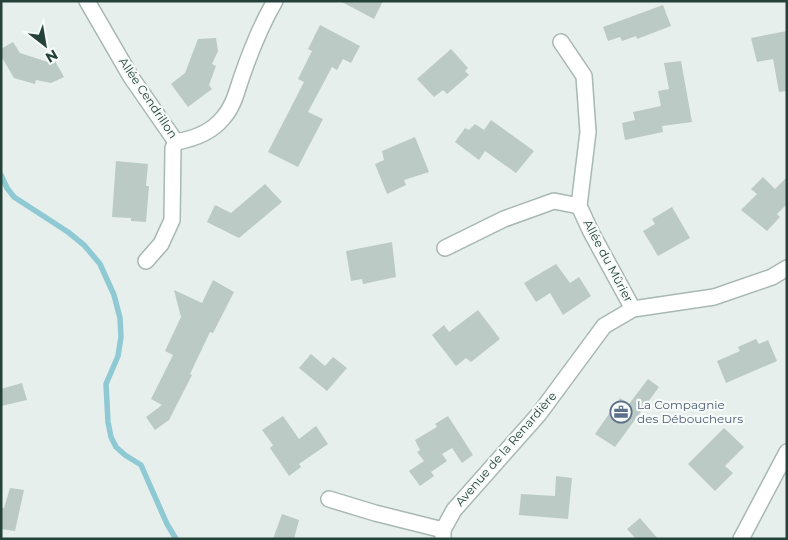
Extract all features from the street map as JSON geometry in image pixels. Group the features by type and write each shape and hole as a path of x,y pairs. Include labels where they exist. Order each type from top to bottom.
{"street":[{"name":"Allée Cendrillon","path":"87,1 131,77 176,142 193,139 210,130 223,119 233,103 262,24 275,1"},
{"name":"Allée du Mûrier","path":"561,42 584,76 588,132 579,206 633,309"},
{"path":"146,261 161,244 172,220 173,148 176,142"},
{"path":"445,248 504,219 554,201 579,206"},
{"name":"Avenue de la Renardière","path":"443,534 454,510 539,414 604,326 633,309 714,297 772,277 787,268"},
{"path":"740,539 787,452"},
{"path":"329,498 443,534"}],"building":[{"path":"340,1 383,1 374,19"},
{"path":"663,5 671,26 637,39 636,36 622,41 620,37 608,41 603,27"},
{"path":"320,25 360,46 351,63 343,59 337,70 332,67 308,112 323,119 298,167 268,152 304,82 298,79 312,51 308,49"},
{"path":"787,31 787,91 779,92 773,59 757,62 751,38"},
{"path":"216,38 218,51 212,64 216,66 209,85 212,89 188,107 171,84 185,73 198,39"},
{"path":"13,42 20,53 51,63 55,61 64,77 51,83 36,80 35,84 14,78 1,56 1,49"},
{"path":"451,49 468,68 465,71 469,75 447,94 443,90 434,97 417,79"},
{"path":"681,61 692,122 662,126 663,132 625,140 622,123 635,120 633,112 661,106 658,91 669,89 664,63"},
{"path":"491,120 534,151 516,173 485,151 479,160 455,142 465,128 469,130 475,124 484,130"},
{"path":"415,137 429,172 404,180 406,185 387,194 375,164 384,160 382,151"},
{"path":"116,161 148,164 146,186 149,186 146,222 131,221 131,218 112,217"},
{"path":"763,177 775,189 787,177 787,204 777,214 780,217 767,231 741,210 757,194 751,189"},
{"path":"265,184 282,202 239,238 207,222 215,205 231,213"},
{"path":"672,207 690,238 658,256 643,231 655,224 652,219"},
{"path":"392,242 396,277 363,284 362,279 351,281 346,251"},
{"path":"556,264 570,283 579,277 591,296 563,315 550,293 536,302 524,283"},
{"path":"213,280 234,292 213,333 210,332 190,374 192,375 169,420 155,430 146,417 162,405 151,399 173,355 165,351 181,317 174,290 202,303"},
{"path":"478,310 500,339 471,362 466,358 456,366 432,335 444,325 449,332"},
{"path":"756,339 759,344 768,340 777,361 726,383 717,361 740,351 738,347"},
{"path":"311,354 325,366 333,357 347,368 327,391 299,368"},
{"path":"648,379 659,387 615,447 595,434 620,398 629,404"},
{"path":"22,383 27,400 1,406 1,389"},
{"path":"283,416 299,439 316,426 328,444 299,464 301,467 289,476 270,448 273,445 262,430"},
{"path":"448,416 473,455 462,463 452,448 442,454 447,461 431,472 434,476 420,486 409,471 424,461 417,452 420,450 415,440 437,427 435,424"},
{"path":"724,428 744,447 725,466 733,473 715,491 688,464"},
{"path":"556,476 572,478 568,519 519,515 521,494 555,496"},
{"path":"10,488 24,490 15,531 1,529 1,507 4,508"},
{"path":"282,514 299,520 294,539 273,539"},
{"path":"640,518 658,539 636,539 627,529"}],"waterway":[{"path":"1,175 14,197 68,232 84,245 100,264 114,295 120,318 121,337 118,356 106,384 108,422 111,437 116,447 141,465 167,524 176,539"}],"place":[{"name":"La Compagnie des Déboucheurs","path":"621,412"}]}
